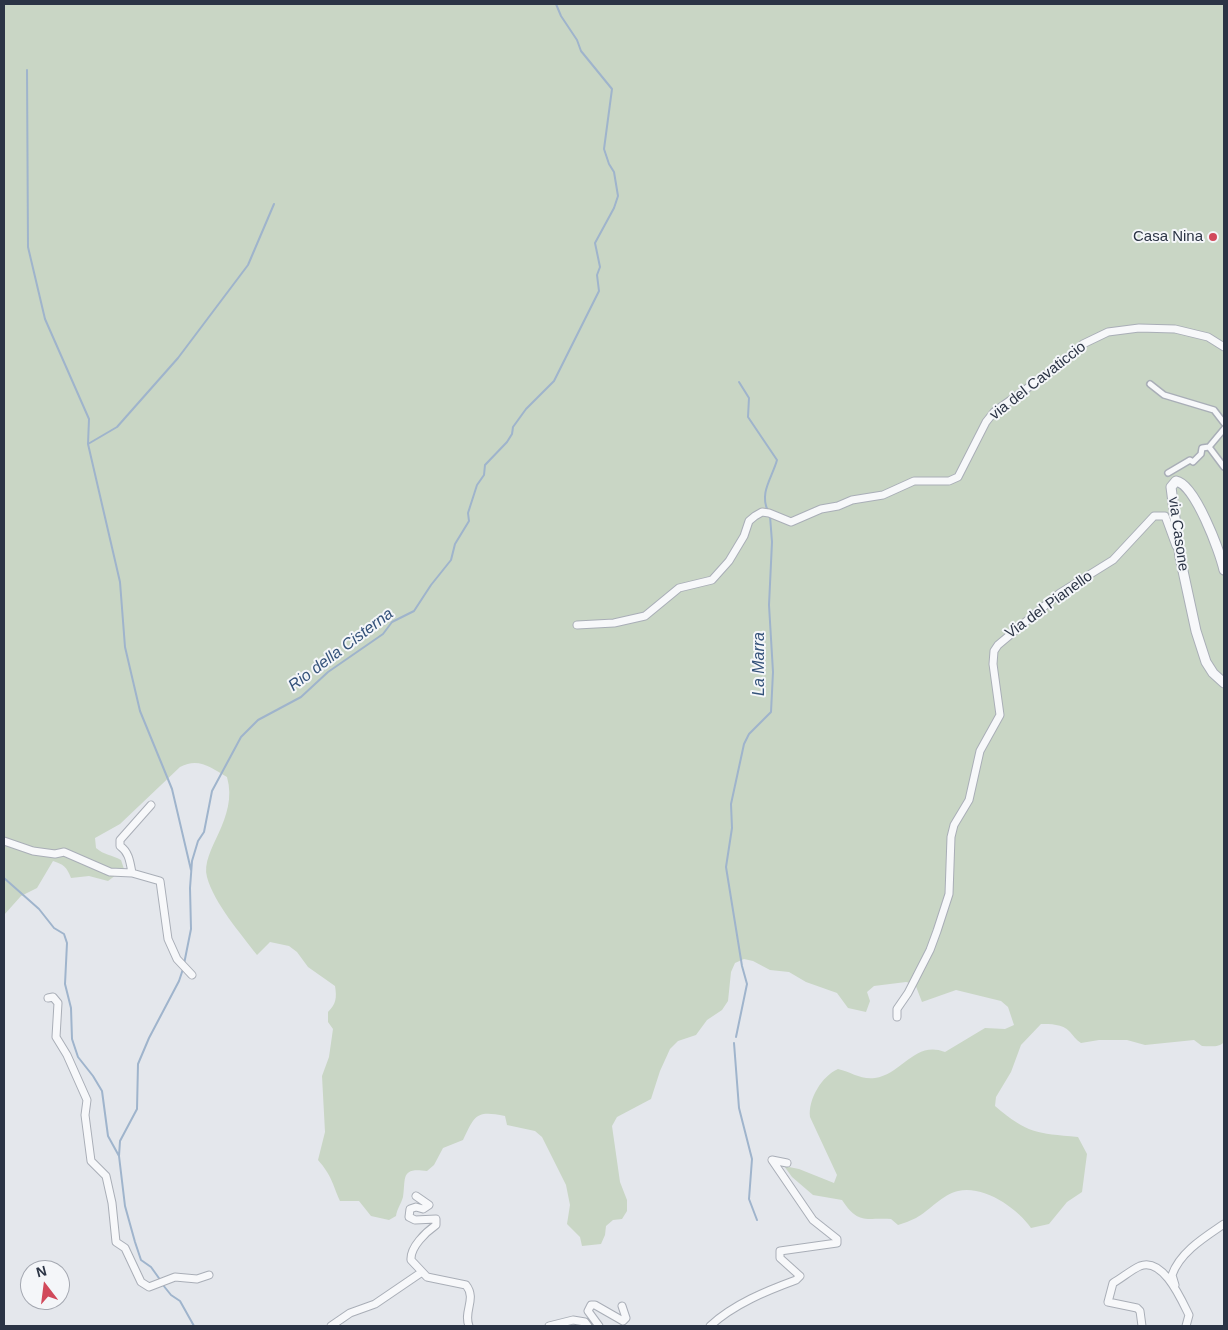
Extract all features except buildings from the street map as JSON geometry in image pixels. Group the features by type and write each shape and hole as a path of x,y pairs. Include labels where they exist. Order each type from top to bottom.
{"street":[{"name":"via del Cavaticcio","path":"577,625 614,623 645,616 679,588 712,580 729,561 744,536 749,520 762,512 790,522 821,509 838,506 852,500 883,496 914,481 949,482 958,477 986,422 994,412 1062,364 1083,344 1108,332 1139,328 1175,328 1208,337 1224,347"},
{"path":"1150,384 1164,395 1214,410 1224,422"},
{"path":"1168,474 1190,460 1193,462 1201,454 1202,448 1209,447 1224,429"},
{"path":"1209,447 1224,467"},
{"name":"via Casone","path":"1224,570 1210,528 1184,486 1176,481 1171,487 1180,557 1188,594 1206,662 1212,673 1224,683"},
{"name":"Via del Pianello","path":"896,1017 897,1009 908,994 930,950 937,931 949,894 951,838 954,826 969,800 980,751 1000,715 993,664 994,651 998,645 1060,593 1113,560 1148,519 1154,516 1164,516 1180,557"},
{"path":"132,873 125,850 120,846 120,840 151,805"},
{"path":"4,841 33,851 55,854 64,852 110,872 132,873 160,881 168,939 187,969"},
{"path":"48,998 53,997 58,1003 57,1042 67,1054 87,1100 85,1115 90,1153 95,1166 104,1172 106,1176 112,1203 116,1242 125,1248 141,1282 149,1287 181,1276 197,1279 209,1275"},
{"path":"710,1326 719,1318 766,1290 796,1280 800,1276 780,1258 780,1251 836,1243 837,1239 813,1220 772,1160 787,1162"},
{"path":"416,1196 428,1205 423,1209 416,1207 410,1209 409,1217 415,1220 436,1219 436,1225 424,1234 410,1257 427,1277 466,1285 472,1298 467,1321 469,1326"},
{"path":"1176,1290 1172,1275 1175,1267 1198,1241 1224,1224"},
{"path":"1142,1326 1140,1311 1137,1308 1108,1302 1113,1283 1140,1266 1148,1264 1162,1271 1176,1290 1189,1315 1186,1326"},
{"path":"330,1326 350,1313 375,1304 422,1272"},
{"path":"599,1326 588,1311 590,1305 595,1305 623,1320 626,1318 622,1306"},
{"path":"548,1326 573,1320 585,1322 588,1326"}],"green space":[{"path":"4,4 1224,4 1224,1042 1217,1046 1202,1046 1194,1040 1145,1045 1127,1040 1099,1040 1081,1043 1063,1027 1041,1024 1021,1045 1011,1072 996,1097 995,1106 1016,1122 1033,1130 1042,1133 1078,1137 1087,1154 1082,1192 1067,1202 1049,1224 1031,1228 1009,1206 989,1195 968,1190 952,1193 916,1218 898,1225 891,1219 862,1218 853,1213 842,1200 813,1195 792,1177 784,1166 799,1169 834,1183 837,1175 810,1117 811,1103 817,1089 832,1072 838,1069 870,1078 885,1075 925,1050 945,1052 985,1028 1005,1029 1014,1025 1008,1007 1001,1001 956,990 922,1002 915,984 906,982 874,986 867,992 870,1001 866,1012 848,1008 837,993 806,982 789,972 770,970 753,961 744,959 735,963 731,972 728,1001 722,1010 707,1020 696,1035 678,1041 670,1049 660,1071 651,1099 617,1117 612,1126 620,1182 627,1200 627,1211 622,1219 613,1220 606,1226 601,1244 582,1246 580,1237 567,1224 570,1205 566,1185 542,1137 535,1131 507,1125 505,1116 495,1114 482,1114 478,1116 463,1140 443,1148 434,1165 427,1171 408,1172 405,1179 403,1197 396,1216 389,1220 371,1216 359,1201 340,1201 329,1175 318,1160 325,1132 322,1076 329,1057 333,1029 328,1022 328,1012 335,1000 335,986 308,967 297,952 289,946 270,942 257,955 229,918 216,897 207,877 206,867 228,807 229,792 227,777 199,763 180,767 120,824 95,838 96,848 121,860 124,869 108,881 89,876 71,878 64,867 53,861 37,888 21,896 4,915"}],"waterway":[{"name":"Rio della Cisterna","path":"184,964 191,929 190,888 192,861 198,841 204,832 212,791 241,737 258,720 301,697 328,672 383,634 392,622 414,611 431,585 451,560 455,544 469,521 468,513 477,485 484,475 485,465 507,442 512,434 513,427 526,409 554,381 599,291 597,275 600,267 595,243 614,208 618,196 614,172 604,149 612,89 581,51 577,40 561,16 556,4"},
{"path":"27,70 28,247 45,319 89,419 88,444 120,582 125,647 140,711 172,789 191,870"},
{"path":"88,444 117,427 178,358 248,265 274,204"},
{"name":"La Marra","path":"739,382 749,398 748,417 777,460 767,486 765,498 768,511"},
{"name":"La Marra","path":"736,1037 747,984 742,966 726,867 732,828 731,804 744,744 749,734 771,712 773,672 769,605 772,542 770,516"},
{"path":"4,878 39,909 54,928 64,934 67,943 65,984 71,1008 72,1039 78,1057 102,1091 108,1136 119,1156"},
{"name":"Rio della Cisterna","path":"161,1281 151,1267 141,1260 135,1242 125,1206 119,1156 120,1141 137,1109 138,1064 149,1038 179,981 183,969"},
{"path":"734,1043 739,1108 752,1159 749,1199 757,1220"},
{"name":"Rio della Cisterna","path":"163,1285 171,1295 180,1301 194,1326"}],"place":[{"name":"Casa Nina","path":"1213,237"}]}
